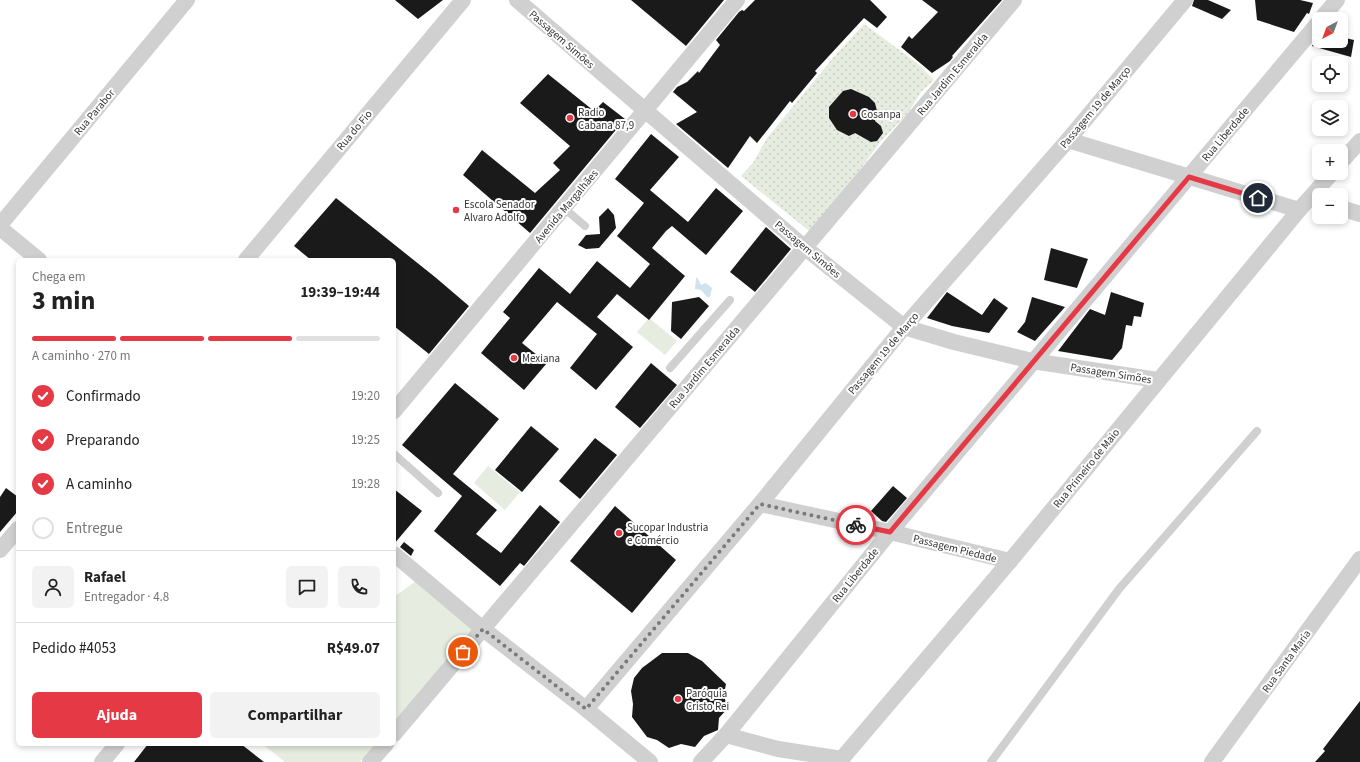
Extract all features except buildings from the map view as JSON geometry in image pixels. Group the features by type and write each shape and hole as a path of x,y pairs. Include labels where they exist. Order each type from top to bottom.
{"street":[{"name":"Rua Parabor","path":"0,225 187,0"},
{"name":"Rua do Fio","path":"248,258 463,0"},
{"name":"Passagem Simões","path":"516,0 804,247 904,327 954,342 1032,361 1158,380"},
{"name":"Avenida Margalhães","path":"396,409 737,0"},
{"name":"Rua Jardim Esmeralda","path":"396,732 1014,0"},
{"name":"Passagem 19 de Março","path":"586,709 760,504 904,327 1068,140 1184,0"},
{"path":"1327,12 1337,0"},
{"name":"Rua Liberdade","path":"701,762 726,735 890,532 1032,361 1312,30"},
{"path":"1068,140 1299,210"},
{"path":"1348,154 1360,140"},
{"name":"Rua Primeiro de Maio","path":"841,760 1010,561 1299,210 1312,201"},
{"path":"1348,210 1360,214"},
{"path":"0,228 37,258"},
{"name":"Passagem Piedade","path":"760,504 890,532 1010,561"},
{"path":"0,550 16,531"},
{"path":"396,556 483,629 586,709 650,762"},
{"name":"Rua Santa Maria","path":"1212,762 1360,559"},
{"path":"726,735 778,749 841,760"},
{"path":"102,762 115,746"},
{"path":"370,762 384,746"}],"lane":[{"path":"564,208 586,226"},
{"path":"670,368 730,300"},
{"path":"991,762 1119,589 1257,431"},
{"path":"396,456 438,493"}],"shaded area":[{"path":"864,24 917,63 934,80 921,92 908,113 881,141 813,234 741,176 753,163 767,138 833,58"},
{"path":"649,318 677,341 665,355 637,332"},
{"path":"488,466 520,492 505,510 474,483"},
{"path":"416,581 474,629 396,720 396,596"},
{"path":"265,746 374,746 360,762 285,762"}],"water":[{"path":"697,277 701,285 706,283 712,288 710,297 707,297 701,290 695,289"}],"way so far":[{"path":"463,652 483,629 586,709 760,504 856,525"}],"place":[{"name":"Cosanpa","path":"853,114"},
{"name":"Radio Cabana 87,9","path":"570,118"},
{"name":"Escola Senador Alvaro Adolfo","path":"456,210"},
{"name":"Mexiana","path":"514,358"},
{"name":"Sucopar Industria e Comércio","path":"619,533"},
{"name":"Paróquia Cristo Rei","path":"678,699"}],"route":[{"path":"856,525 890,532 1032,361 1189,177 1258,198"}]}
